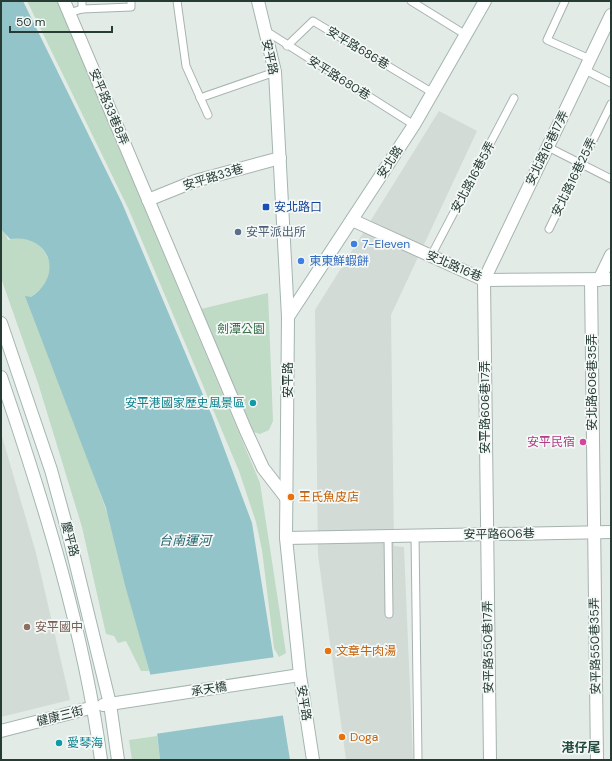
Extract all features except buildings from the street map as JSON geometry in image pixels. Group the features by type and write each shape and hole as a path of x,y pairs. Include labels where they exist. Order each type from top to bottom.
{"street":[{"name":"安平路33巷8弄","path":"64,1 246,431 263,468 287,499"},
{"name":"安平路","path":"258,1 275,72 288,317 286,538 300,675 313,760"},
{"name":"安北路","path":"288,317 414,125 484,1"},
{"name":"安北路16巷17弄","path":"484,280 611,15"},
{"name":"安平路33巷","path":"148,200 195,181 280,158"},
{"name":"安北路16巷","path":"352,220 484,280 600,280"},
{"path":"600,280 611,255"},
{"name":"安平路606巷17弄","path":"484,280 486,535"},
{"name":"安北路606巷35弄","path":"593,532 600,280"},
{"name":"慶平路","path":"1,323 51,470 114,703 118,760"},
{"name":"慶平路","path":"1,377 38,490 94,707 101,760"},
{"name":"安平路550巷35弄","path":"593,532 597,760"},
{"name":"安平路606巷","path":"286,538 611,532"},
{"name":"安平路550巷17弄","path":"486,535 490,760"},
{"name":"承天橋","path":"114,703 300,675"},
{"name":"健康三街","path":"1,731 114,703"}],"lane":[{"path":"82,1 82,9"},
{"path":"69,14 82,9 131,8 131,1"},
{"path":"177,1 186,66 208,115"},
{"path":"411,1 466,35"},
{"path":"565,1 547,40 587,65 611,83"},
{"name":"安平路686巷","path":"287,46 313,21 433,93"},
{"name":"安平路680巷","path":"265,30 287,46 414,125"},
{"path":"200,98 275,72"},
{"name":"安北路16巷5弄","path":"431,256 514,98"},
{"name":"安北路16巷25弄","path":"549,229 611,104"},
{"path":"548,147 611,179"},
{"path":"415,535 418,760"},
{"path":"388,536 389,614"}],"shaded area":[{"path":"439,111 477,131 391,315 394,546 404,547 413,760 346,760 318,555 315,310"},
{"name":"安平國中","path":"1,433 36,553 70,700 1,717"}],"green space":[{"path":"27,1 57,1 260,483 286,653 279,657 274,648 262,550 256,522 239,471 129,210"},
{"path":"1,222 8,240 22,237 30,239 40,246 50,264 51,270 49,279 42,288 31,297 111,524 149,671 141,671 126,641 118,643 114,636 106,634 82,527 38,383 1,278"},
{"name":"劍潭公園","path":"268,293 273,421 269,430 260,434 254,432 201,309"},
{"path":"157,736 160,760 132,760 129,740"}],"water":[{"name":"台南運河","path":"1,1 23,1 122,203 212,416 252,523 290,760 160,760 151,677 125,585 106,508 25,296 31,297 41,288 48,278 50,267 48,258 43,249 35,242 23,239 10,239 1,229"}],"pier":[{"path":"276,657 286,715 155,734 148,675"}],"place":[{"name":"安北路口","path":"266,207"},
{"name":"安平派出所","path":"238,232"},
{"name":"7-Eleven","path":"354,244"},
{"name":"東東鮮蝦餅","path":"301,261"},
{"name":"安平港國家歷史風景區","path":"253,403"},
{"name":"安平民宿","path":"583,442"},
{"name":"王氏魚皮店","path":"291,497"},
{"name":"安平國中","path":"27,627"},
{"name":"文章牛肉湯","path":"328,651"},
{"name":"Doga","path":"342,737"},
{"name":"愛琴海","path":"59,743"}],"district":[{"name":"港仔尾","path":"581,747"}]}
